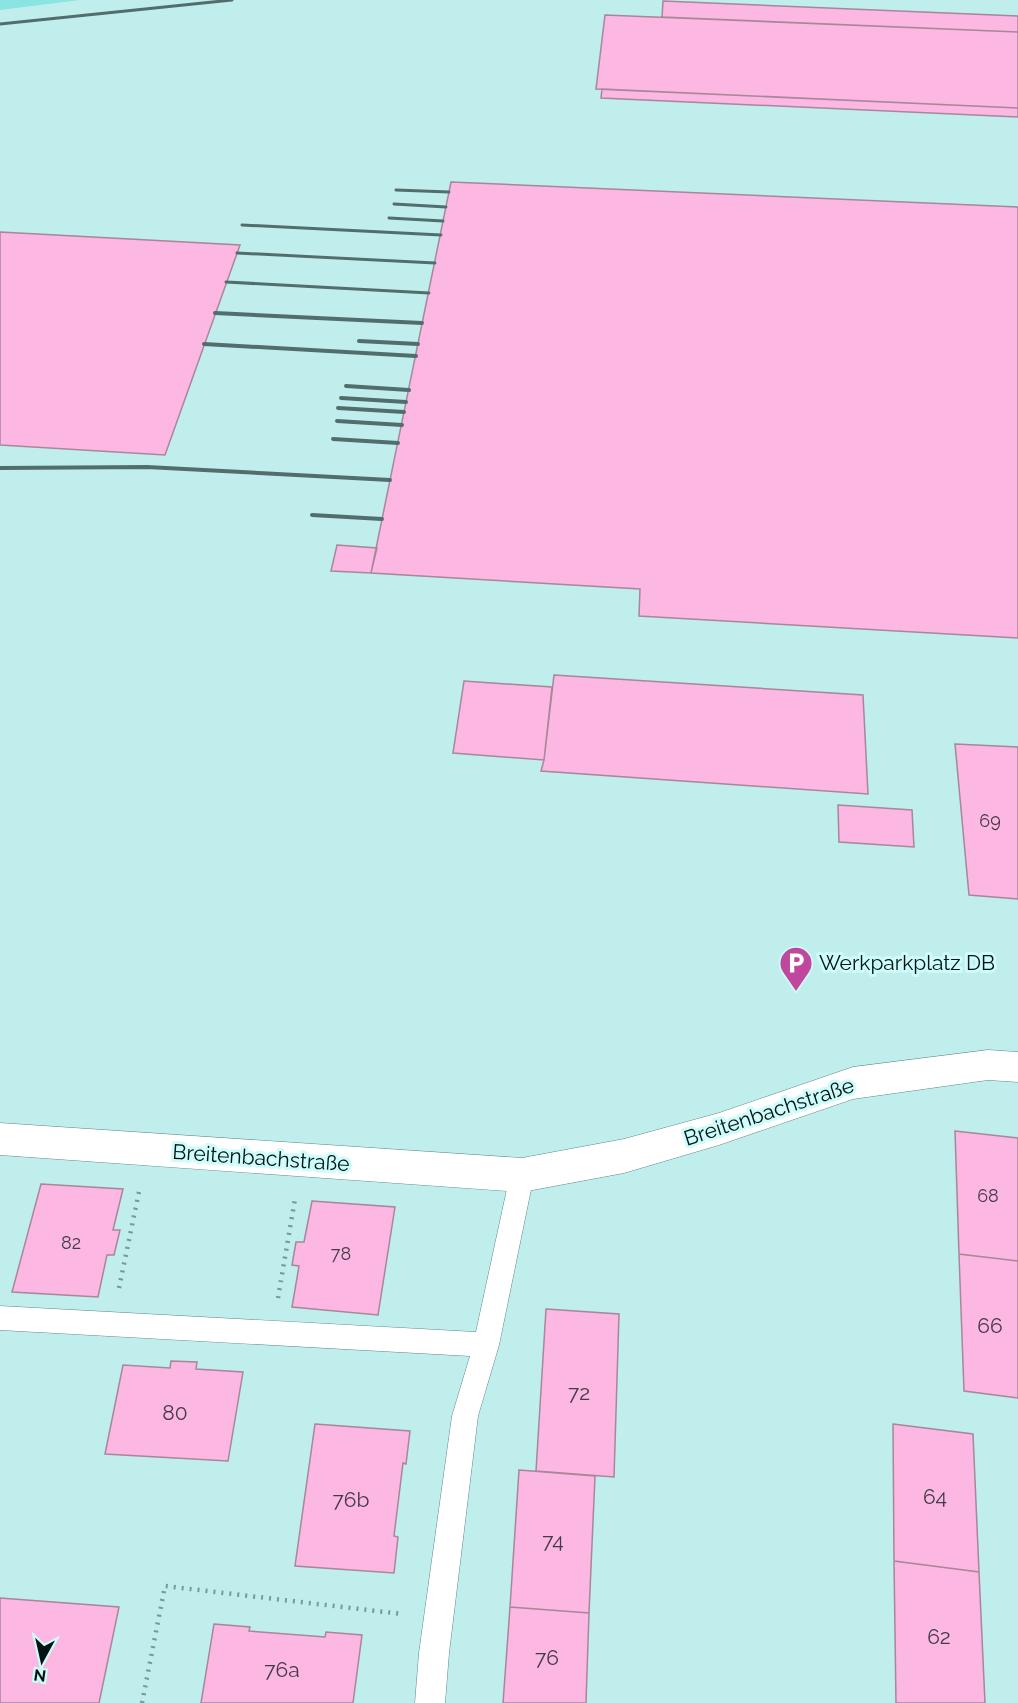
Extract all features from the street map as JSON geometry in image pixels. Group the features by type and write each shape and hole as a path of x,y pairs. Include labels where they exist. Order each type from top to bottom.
{"street":[{"name":"Breitenbachstraße","path":"0,1139 522,1175 624,1156 718,1129 853,1083 988,1065 1018,1067"}],"lane":[{"path":"430,1703 465,1416 486,1345 522,1175"},
{"path":"0,1318 486,1345"}],"path":[{"path":"111,1324 148,1151"},
{"path":"272,1334 301,1161"},
{"path":"142,1703 165,1586 439,1618"}],"shaded area":[{"path":"0,0 80,0 0,10"}],"building":[{"path":"663,1 1018,16 1018,32 662,17"},
{"path":"605,15 1018,32 1018,108 596,89"},
{"path":"602,89 1018,108 1018,117 601,98"},
{"path":"451,182 1018,207 1018,638 639,616 640,589 371,573"},
{"path":"0,232 240,245 165,455 0,445"},
{"path":"337,545 377,548 371,573 331,571"},
{"path":"554,675 863,695 868,794 541,771"},
{"path":"464,681 552,687 544,760 453,753"},
{"path":"955,744 1018,747 1018,899 969,895"},
{"path":"838,805 912,810 914,847 839,842"},
{"path":"955,1131 1018,1138 1018,1261 959,1254"},
{"path":"41,1184 123,1189 113,1230 120,1230 114,1255 107,1255 98,1297 12,1292"},
{"path":"312,1201 395,1207 378,1315 292,1307 299,1266 292,1265 296,1242 304,1242"},
{"path":"959,1254 1018,1261 1018,1398 964,1391"},
{"path":"546,1309 619,1314 614,1477 536,1471"},
{"path":"171,1361 197,1362 196,1369 243,1372 228,1461 105,1454 123,1365 170,1368"},
{"path":"315,1424 410,1431 406,1464 403,1463 394,1536 398,1537 394,1573 295,1566"},
{"path":"893,1424 973,1434 979,1572 894,1561"},
{"path":"519,1470 595,1476 589,1613 510,1607"},
{"path":"894,1561 979,1572 985,1703 896,1703"},
{"path":"0,1598 119,1607 99,1703 0,1703"},
{"path":"510,1607 589,1613 586,1703 503,1703"},
{"path":"214,1624 250,1627 249,1631 325,1637 326,1632 362,1635 353,1703 201,1703"}],"railway":[{"path":"0,24 232,0"},
{"path":"396,190 449,192"},
{"path":"394,204 446,207"},
{"path":"389,218 443,221"},
{"path":"242,225 441,235"},
{"path":"237,253 435,263"},
{"path":"226,282 429,293"},
{"path":"215,313 422,323"},
{"path":"359,341 418,344"},
{"path":"204,344 416,356"},
{"path":"346,386 409,390"},
{"path":"341,398 406,402"},
{"path":"338,408 404,412"},
{"path":"337,421 402,425"},
{"path":"333,439 398,443"},
{"path":"0,468 147,467 390,480"},
{"path":"312,515 382,519"}],"place":[{"name":"Werkparkplatz DB","path":"796,992"}]}
